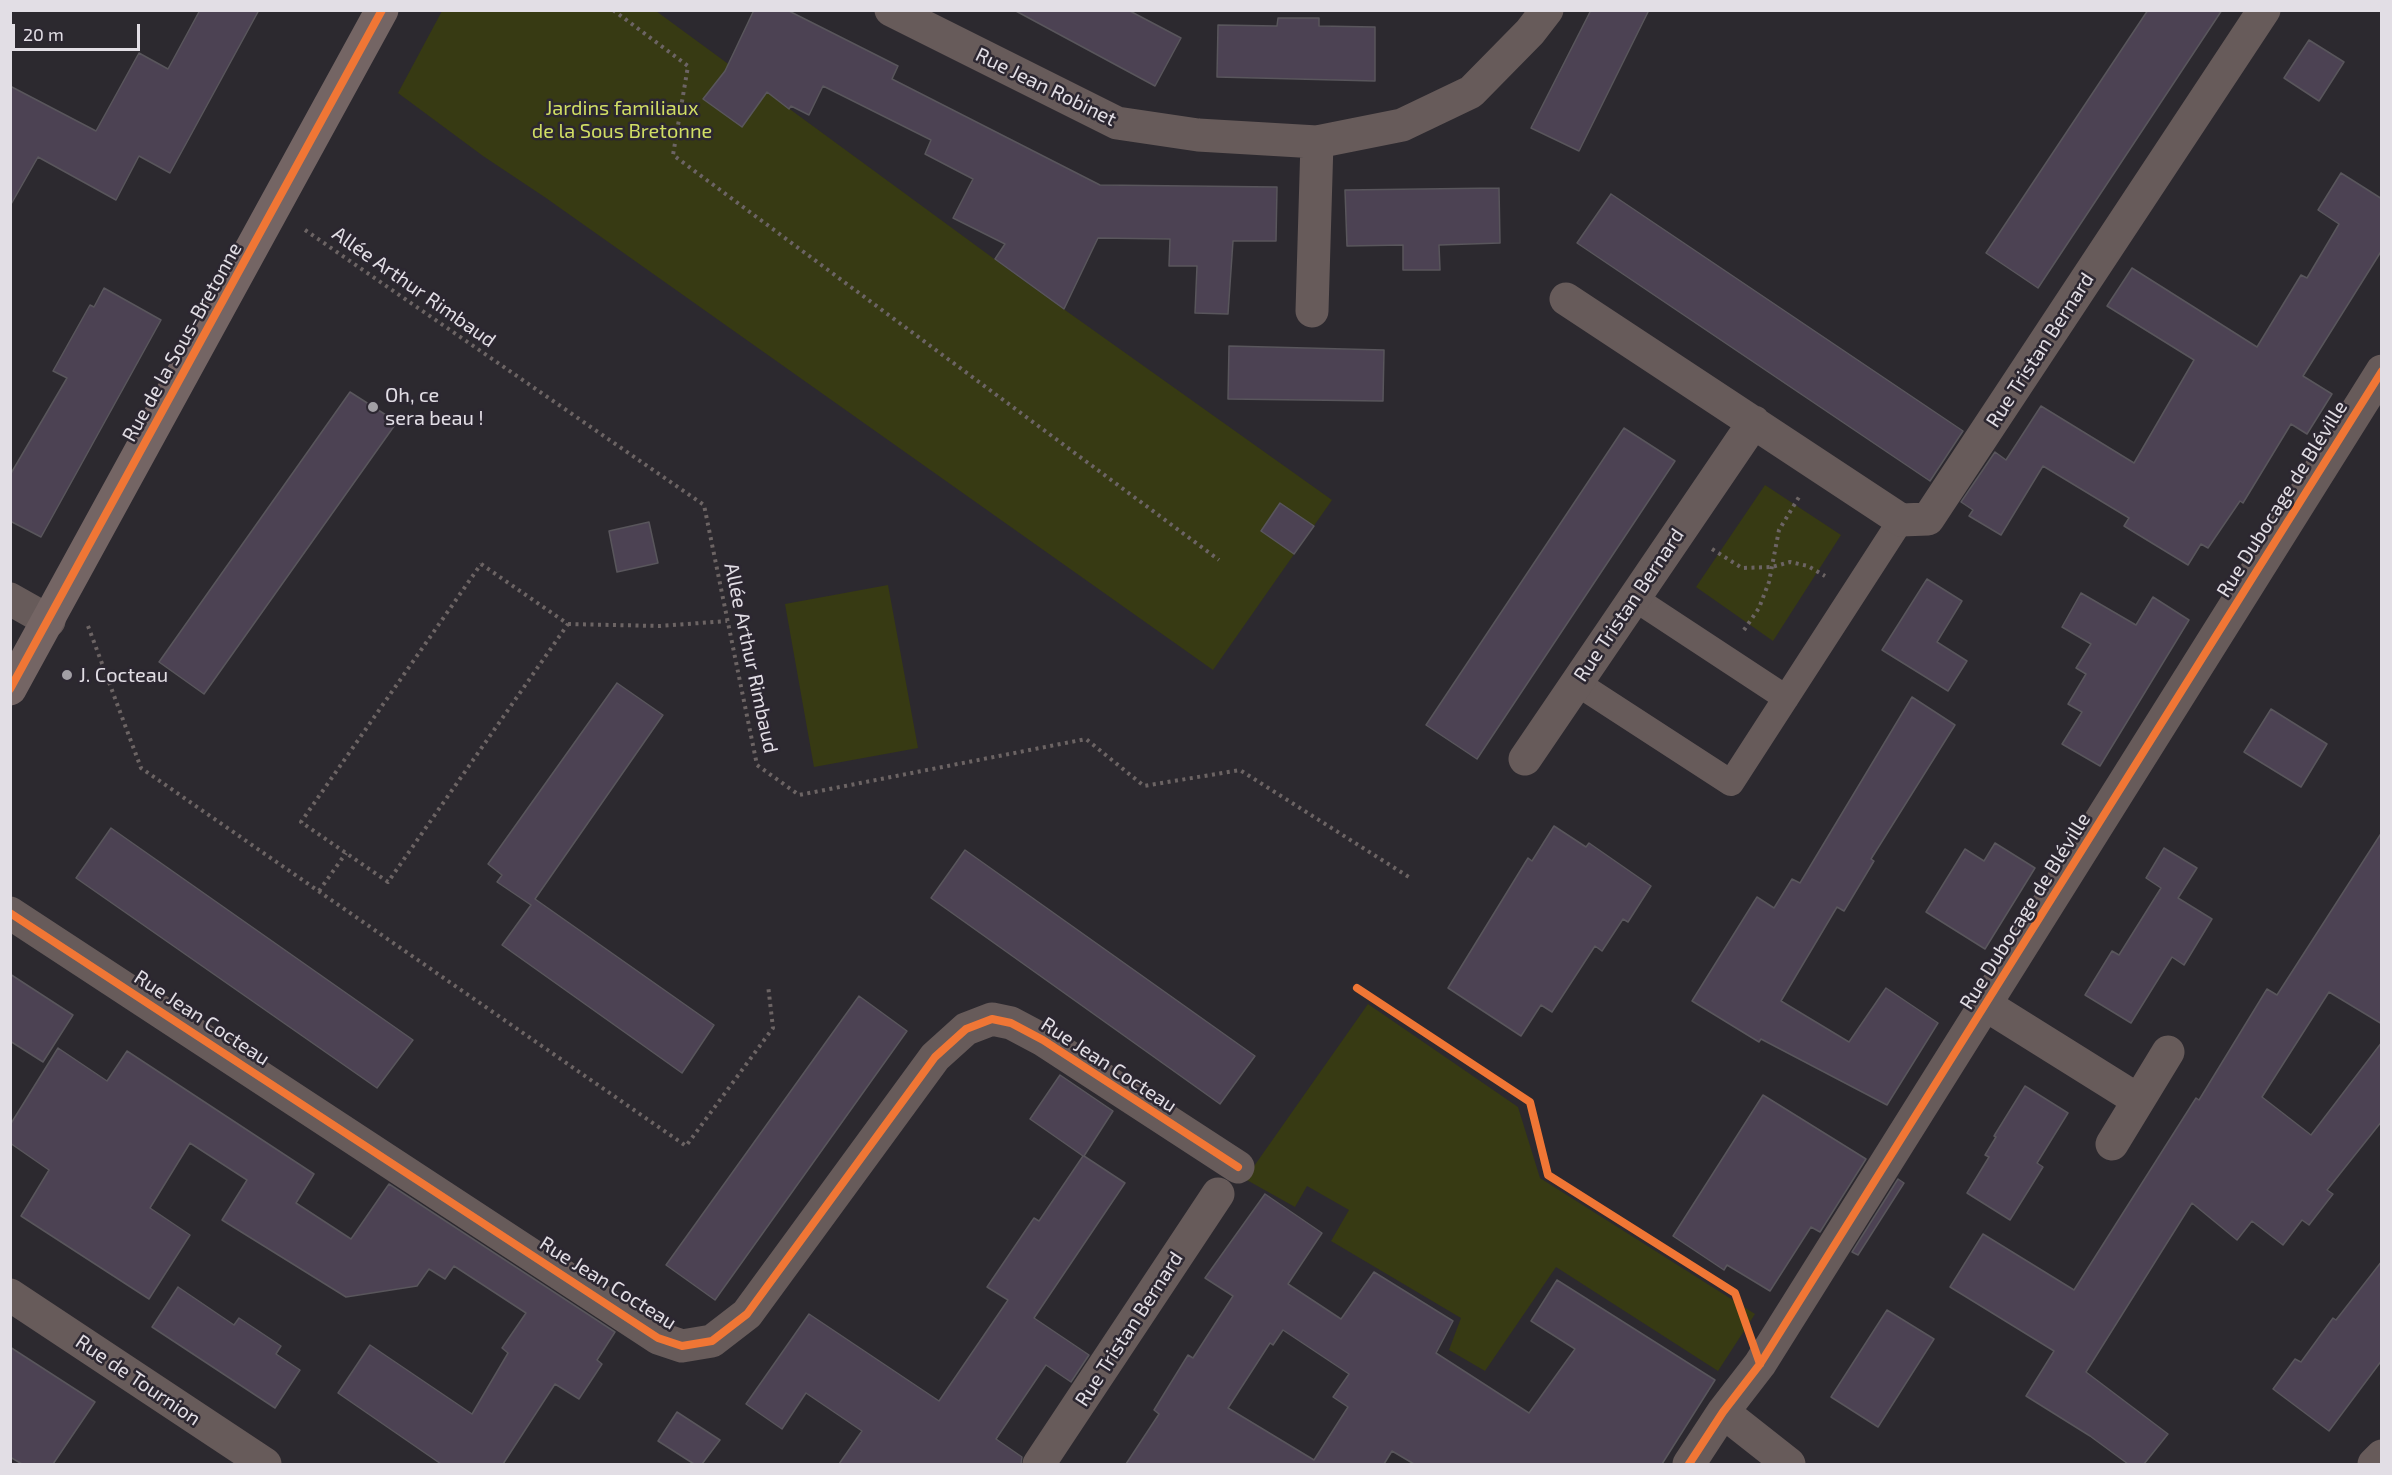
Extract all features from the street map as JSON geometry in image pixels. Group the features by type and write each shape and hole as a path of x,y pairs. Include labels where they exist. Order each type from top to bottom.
{"street":[{"name":"Rue de la Sous-Bretonne","path":"10,689 382,10"},
{"name":"Rue Jean Robinet","path":"891,10 1117,123 1198,135 1317,142 1402,125 1471,92 1530,32 1547,10"},
{"name":"Rue Tristan Bernard","path":"1901,520 1928,519 2264,10"},
{"path":"1312,311 1317,142"},
{"path":"1566,299 1901,520"},
{"name":"Rue Dubocage de Bléville","path":"1689,1464 1723,1412 1760,1364 2382,371"},
{"name":"Rue Tristan Bernard","path":"1525,759 1754,422"},
{"path":"10,599 49,621"},
{"name":"Rue Jean Cocteau","path":"10,913 658,1338 682,1346 712,1341 747,1314 935,1057 966,1029 992,1019 1011,1023 1043,1040 1238,1167"},
{"name":"Rue Dubocage de Bléville","path":"1986,1005 2138,1100"},
{"path":"2112,1144 2168,1052"},
{"name":"Rue Tristan Bernard","path":"1040,1464 1218,1194"},
{"name":"Rue de Tournion","path":"10,1295 265,1464"},
{"path":"1723,1412 1789,1464"},
{"path":"2374,1464 2382,1455"}],"lane":[{"path":"1577,683 1731,783 1901,520"},
{"path":"1634,598 1786,698"}],"path":[{"path":"613,10 688,66 673,155 1219,560"},
{"path":"1725,658 1759,608 1772,567 1779,530 1818,466"},
{"path":"1681,529 1742,568 1772,567 1790,562 1808,566 1854,592"},
{"path":"568,624 388,882 302,822 482,564 568,624 660,626 727,621"},
{"path":"71,580 141,768 686,1146 772,1028 768,985"},
{"path":"319,891 346,853"}],"green space":[{"name":"Jardins familiaux de la Sous Bretonne","path":"442,11 656,11 1027,283 1332,500 1213,670 546,198 483,156 398,93"},
{"path":"1765,485 1841,535 1773,641 1696,587"},
{"path":"888,585 918,748 814,767 785,604"},
{"path":"1368,1004 1518,1107 1540,1178 1755,1314 1718,1371 1556,1267 1485,1371 1449,1350 1461,1318 1331,1241 1349,1210 1307,1186 1295,1207 1245,1179"}],"building":[{"path":"200,10 259,10 170,173 139,156 116,200 38,157 10,206 10,86 96,131 139,53 168,69"},
{"path":"754,10 787,10 898,66 892,79 1100,185 1277,187 1276,241 1233,241 1228,314 1195,313 1197,266 1169,266 1170,239 1098,238 1064,309 995,259 1005,244 953,218 973,179 925,154 931,140 823,86 809,115 791,106 789,109 767,92 742,127 703,99 725,71"},
{"path":"1014,10 1128,10 1181,38 1155,86"},
{"path":"1591,10 1649,10 1579,151 1531,128"},
{"path":"2148,10 2222,10 2038,288 1986,253"},
{"path":"1278,18 1319,18 1319,26 1375,27 1375,81 1217,77 1218,25 1277,26"},
{"path":"2309,40 2344,62 2319,101 2284,78"},
{"path":"2341,173 2382,199 2382,250 2303,376 2332,394 2307,434 2291,424 2243,503 2240,501 2208,548 2201,544 2188,565 2124,526 2129,518 2043,466 2001,535 1969,516 1973,510 1961,502 1995,452 2006,460 2041,406 2134,463 2194,360 2107,306 2132,268 2257,347 2301,275 2307,278 2339,224 2318,210"},
{"path":"1499,188 1500,243 1439,245 1440,270 1403,270 1403,245 1347,246 1345,190"},
{"path":"1611,194 1963,431 1930,481 1577,243"},
{"path":"104,288 161,320 41,537 10,521 10,475 67,378 53,371 90,305 94,307"},
{"path":"1229,346 1384,350 1383,401 1228,399"},
{"path":"350,392 397,422 204,694 159,662"},
{"path":"1624,428 1675,461 1477,759 1426,725"},
{"path":"1280,503 1314,526 1294,554 1261,531"},
{"path":"649,522 658,563 617,572 609,531"},
{"path":"1927,579 1962,601 1937,642 1967,661 1948,691 1882,650"},
{"path":"2081,593 2136,625 2153,597 2189,620 2100,766 2062,744 2082,712 2068,704 2086,674 2076,668 2091,644 2062,627"},
{"path":"617,683 663,715 535,899 714,1025 682,1073 502,945 531,905 497,882 502,875 488,864"},
{"path":"1912,697 1955,725 1871,859 1874,861 1844,911 1837,907 1781,1001 1849,1042 1886,988 1938,1023 1887,1105 1761,1039 1759,1042 1692,1001 1757,897 1774,908 1792,879 1800,883"},
{"path":"2271,709 2327,744 2301,787 2244,752"},
{"path":"1554,826 1586,847 1589,843 1651,886 1628,922 1623,919 1602,951 1595,946 1552,1012 1541,1005 1521,1036 1448,988 1528,858 1532,861"},
{"path":"111,828 413,1040 377,1088 76,878"},
{"path":"2382,832 2382,1024 2329,992 2262,1097 2311,1135 2382,1042 2382,1121 2327,1190 2333,1194 2309,1225 2302,1220 2283,1245 2252,1221 2237,1240 2192,1203 2086,1372 2168,1434 2144,1464 2128,1464 2090,1436 2026,1396 2054,1351 1950,1287 1983,1234 2074,1290 2196,1098 2199,1100 2267,989 2277,995"},
{"path":"1995,843 2035,868 1985,949 1926,912 1965,849 1984,861"},
{"path":"2164,848 2197,868 2178,898 2212,919 2184,965 2172,957 2131,1023 2085,995 2112,951 2119,955 2161,888 2146,878"},
{"path":"965,850 1255,1056 1220,1104 931,898"},
{"path":"10,974 73,1015 43,1062 10,1041"},
{"path":"859,996 907,1031 715,1300 666,1265"},
{"path":"58,1048 107,1081 127,1051 314,1174 296,1203 351,1239 389,1184 615,1332 597,1360 602,1364 579,1399 555,1384 503,1464 441,1464 338,1393 370,1345 472,1414 508,1353 502,1348 526,1313 454,1266 445,1279 429,1269 417,1286 346,1297 222,1220 247,1180 190,1143 150,1208 190,1235 149,1299 21,1216 49,1170 10,1143 10,1125"},
{"path":"1060,1075 1113,1111 1084,1156 1125,1183 1034,1318 1089,1355 1071,1382 1046,1365 996,1439 1022,1457 1021,1464 839,1464 862,1431 806,1393 782,1429 746,1404 809,1314 939,1401 1008,1300 987,1287 1034,1218 1039,1221 1083,1156 1030,1119"},
{"path":"2025,1086 2068,1113 2037,1163 2043,1167 2010,1220 1967,1193 1989,1157 1985,1155 1996,1137 1994,1136"},
{"path":"1763,1095 1866,1159 1820,1232 1811,1227 1770,1291 1727,1265 1724,1270 1673,1236"},
{"path":"1898,1179 1904,1183 1858,1255 1852,1252"},
{"path":"1265,1194 1322,1233 1288,1284 1341,1319 1374,1272 1453,1321 1436,1353 1529,1413 1575,1349 1531,1321 1557,1280 1715,1380 1662,1464 1414,1464 1392,1451 1384,1464 1126,1464 1159,1414 1154,1410 1188,1355 1193,1358 1233,1296 1205,1278","holes":["1283,1330 1349,1374 1333,1397 1348,1407 1314,1460 1228,1408 1270,1343 1273,1345"]},
{"path":"2382,1261 2382,1360 2329,1431 2273,1389 2295,1359 2301,1362 2333,1318 2336,1320"},
{"path":"178,1287 234,1325 239,1318 281,1346 276,1354 300,1370 275,1408 152,1327"},
{"path":"1887,1310 1934,1339 1878,1427 1831,1397"},
{"path":"10,1347 95,1402 53,1464 22,1464 10,1457"},
{"path":"677,1412 720,1440 702,1464 694,1464 658,1441"}],"cycle path":[{"path":"10,689 382,10"},
{"path":"1689,1464 1723,1412 1760,1364 2382,371"},
{"path":"10,913 658,1338 682,1346 712,1341 747,1314 935,1057 966,1029 992,1019 1011,1023 1043,1040 1238,1167"},
{"path":"1357,988 1530,1102 1548,1175 1735,1293 1760,1364"}],"place":[{"name":"Oh, ce sera beau !","path":"373,407"},
{"name":"J. Cocteau","path":"67,675"}]}
